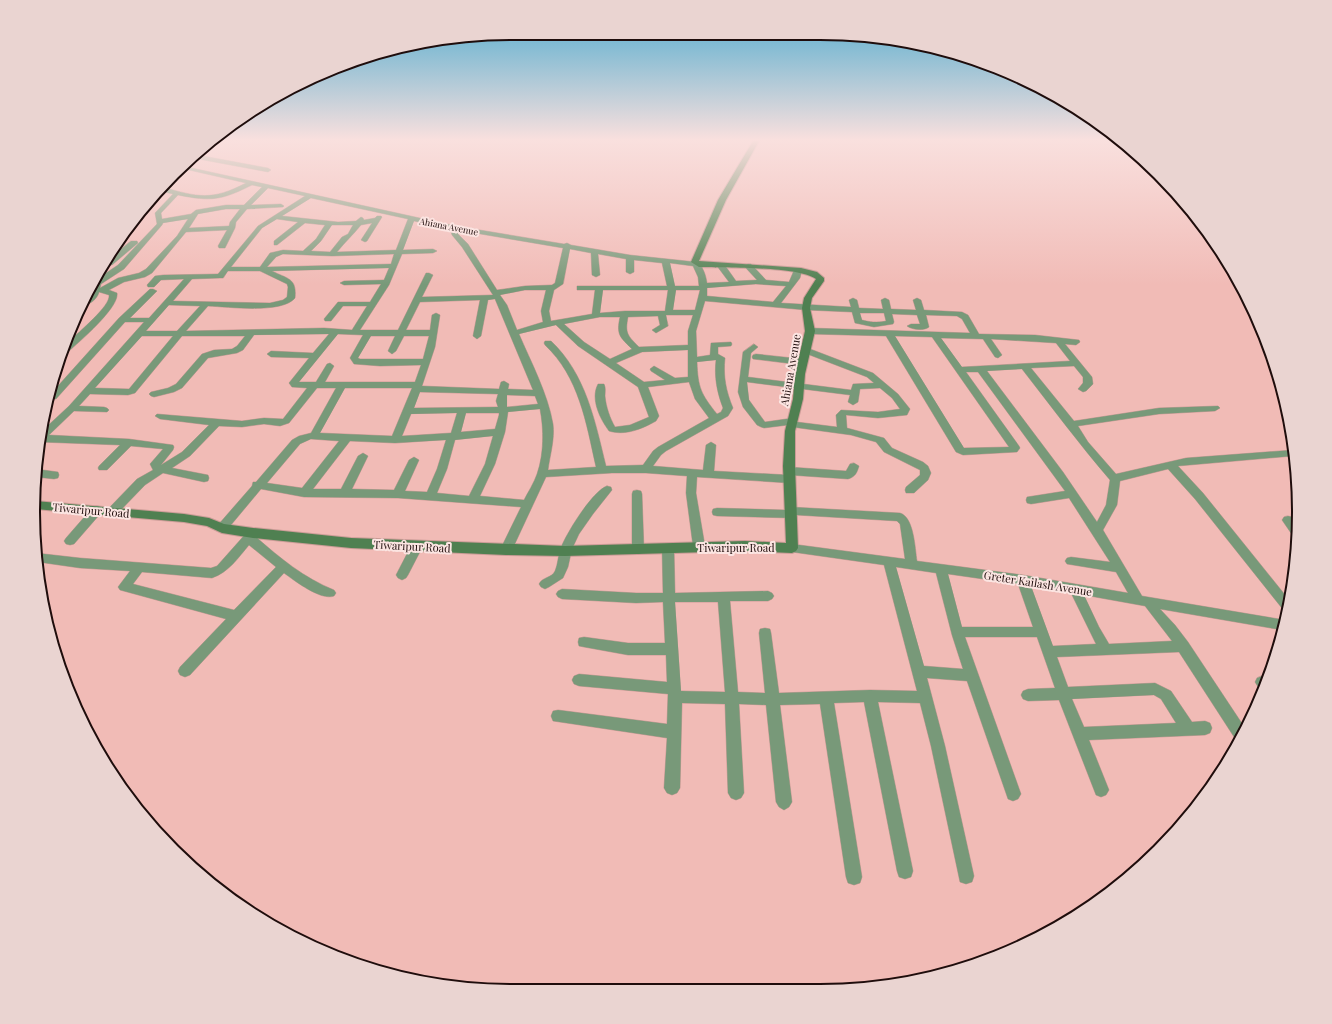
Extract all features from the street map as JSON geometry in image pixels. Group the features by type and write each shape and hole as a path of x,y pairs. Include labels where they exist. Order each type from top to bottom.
{"street":[{"path":"166,191 199,198 217,198 237,189"},
{"path":"222,246 232,228 233,222 246,206 263,189"},
{"name":"Ahiana Avenue","path":"279,189 453,228 567,245 630,257 666,262 798,270 815,274 820,278 820,281 808,298 806,308 810,331 802,362 798,399 792,422 789,475 792,548"},
{"path":"715,419 700,399 693,379 692,331 703,291 702,277 695,260 721,201 728,189"},
{"path":"98,287 118,270 150,236 160,224 158,213 177,194"},
{"path":"55,395 100,343 152,288 160,277 218,276 226,269 257,230 274,217 310,196"},
{"path":"97,287 142,275 149,271 184,230 196,212 201,210 246,206 281,206"},
{"path":"332,254 344,238 350,235 368,209"},
{"path":"365,240 377,220 384,213"},
{"path":"160,221 193,216"},
{"path":"274,217 329,224 357,224 377,220"},
{"path":"354,333 373,304 394,266 400,252 410,218"},
{"path":"277,243 302,221"},
{"path":"306,252 319,240 329,224"},
{"path":"184,230 232,228"},
{"path":"453,228 455,235 465,246 503,304 544,406 548,425 548,440 542,474 506,550"},
{"path":"116,257 134,243"},
{"path":"416,300 484,298 525,288 552,287 559,284 567,245"},
{"path":"263,270 275,253 306,252 332,254 433,251"},
{"path":"594,251 596,275"},
{"path":"630,257 630,272"},
{"path":"656,330 664,326 665,312 672,289 666,262"},
{"path":"112,263 125,263"},
{"path":"226,269 263,270 281,268 394,266"},
{"path":"721,266 734,284"},
{"path":"748,266 763,282"},
{"path":"167,303 270,305 281,304 289,300 292,287 290,283 263,270"},
{"path":"776,304 796,278 798,270"},
{"path":"392,351 428,275"},
{"path":"47,430 87,391 190,277"},
{"path":"344,283 386,282"},
{"path":"703,291 734,284 763,282 792,284"},
{"path":"71,345 94,323 113,300 114,294 110,291 97,287"},
{"path":"548,324 546,306 552,287"},
{"path":"92,297 95,295 97,288"},
{"path":"580,288 672,289 703,291 806,308 963,315 998,355"},
{"path":"596,316 599,288"},
{"path":"477,336 484,298"},
{"path":"853,300 858,321 871,324 890,322 885,300"},
{"path":"911,326 925,327 917,300"},
{"path":"87,391 132,391 179,334 207,303"},
{"path":"328,319 341,304 373,304"},
{"path":"515,333 548,324 596,316 625,313 698,312"},
{"path":"625,313 622,327 623,335 637,350"},
{"path":"395,440 417,387 433,333 436,315"},
{"path":"122,320 151,320"},
{"path":"558,322 572,337 642,386 647,395 654,416 653,419 633,428 592,433"},
{"path":"336,331 294,383 297,386 342,385 504,387 539,393"},
{"path":"138,333 179,334 336,331 401,334 433,333"},
{"path":"810,331 1035,338 1076,342"},
{"path":"154,394 171,390 179,386 205,356 214,353 234,351 240,348 252,332"},
{"path":"368,333 354,358 356,362 425,362"},
{"path":"889,334 960,450 963,452 1013,450 1015,448 1014,446 935,335"},
{"path":"1058,340 1089,381 1083,389"},
{"path":"548,343 567,362 580,391 602,470"},
{"path":"714,358 714,344 728,344"},
{"path":"609,363 637,350 646,348 692,347"},
{"path":"754,347 747,352 743,396 760,423 769,426 792,422 842,430 876,438 882,442 888,450 922,466 926,472 924,477 910,490"},
{"path":"805,350 870,375 883,385 905,409 905,412 878,415 844,412 842,415 842,430"},
{"path":"271,354 315,356"},
{"path":"756,357 802,362"},
{"path":"646,469 657,453 662,449 725,414 728,408 722,392 719,371 721,358 692,360"},
{"path":"959,370 1076,363"},
{"path":"160,416 217,423 242,424 264,421 284,422 317,385 330,366"},
{"path":"1024,366 1084,444 1115,479 1112,505 1097,530"},
{"path":"654,369 673,381"},
{"path":"981,369 1054,467 1097,530 1119,568 1143,600 1183,646 1238,731"},
{"path":"642,386 693,379"},
{"path":"744,379 799,385 854,398 855,387 858,385 883,385"},
{"path":"314,436 342,385"},
{"path":"600,386 602,406 612,430"},
{"path":"473,499 490,464 500,432 504,415 501,401 504,387"},
{"path":"407,411 462,412 544,406"},
{"path":"71,408 104,410"},
{"path":"1070,424 1093,422 1159,411 1215,408"},
{"path":"431,496 442,468 450,438 455,436 462,412"},
{"path":"113,511 141,482 186,454 217,423"},
{"path":"222,528 257,485 296,442 304,438 314,436 395,440 500,432"},
{"path":"46,436 129,442 169,447 155,464 156,467 161,470 204,478"},
{"path":"304,493 347,438"},
{"path":"103,468 129,442"},
{"path":"705,474 709,470 711,445"},
{"path":"1115,479 1124,475 1212,458 1288,453"},
{"path":"345,492 363,456"},
{"path":"398,494 414,460"},
{"path":"1171,465 1188,482 1283,601"},
{"path":"542,474 646,469 692,474 848,476 852,472 854,466"},
{"path":"42,474 54,475"},
{"path":"692,474 691,493 699,546"},
{"path":"257,485 304,493 345,492 398,494 528,504"},
{"path":"545,584 554,580 560,573 566,551 581,520 607,490"},
{"path":"637,494 638,550"},
{"path":"1031,500 1072,494"},
{"name":"Tiwaripur Road","path":"40,505 184,518 209,522 222,528 251,536 343,542 506,550 566,551 638,550 699,546 761,546 792,548"},
{"path":"70,541 97,510"},
{"path":"717,512 900,517 906,523 912,565"},
{"path":"1288,520 1292,525"},
{"path":"42,558 80,563 212,573 221,569 251,536 284,566 310,584 330,593"},
{"path":"402,575 417,546"},
{"path":"668,548 674,693 672,788"},
{"name":"Greter Kailash Avenue","path":"792,548 1023,580 1278,624"},
{"path":"889,561 938,746 966,876"},
{"path":"1072,561 1119,568"},
{"path":"186,671 284,566"},
{"path":"139,568 124,587 236,616"},
{"path":"941,569 958,632 1013,794"},
{"path":"1023,580 1064,695 1101,790"},
{"path":"1075,589 1094,630 1106,650"},
{"path":"562,594 636,598 768,596"},
{"path":"724,596 732,698 736,793"},
{"path":"958,632 1042,632"},
{"path":"765,633 784,802"},
{"path":"584,642 628,649 672,649"},
{"path":"1049,652 1183,646"},
{"path":"919,672 972,675"},
{"path":"579,680 674,693 732,698 772,699 870,696 925,697"},
{"path":"1028,695 1064,695 1155,689 1166,695 1188,729"},
{"path":"870,696 905,871"},
{"path":"826,697 854,877"},
{"path":"558,716 674,732"},
{"path":"1080,734 1205,728"}]}
